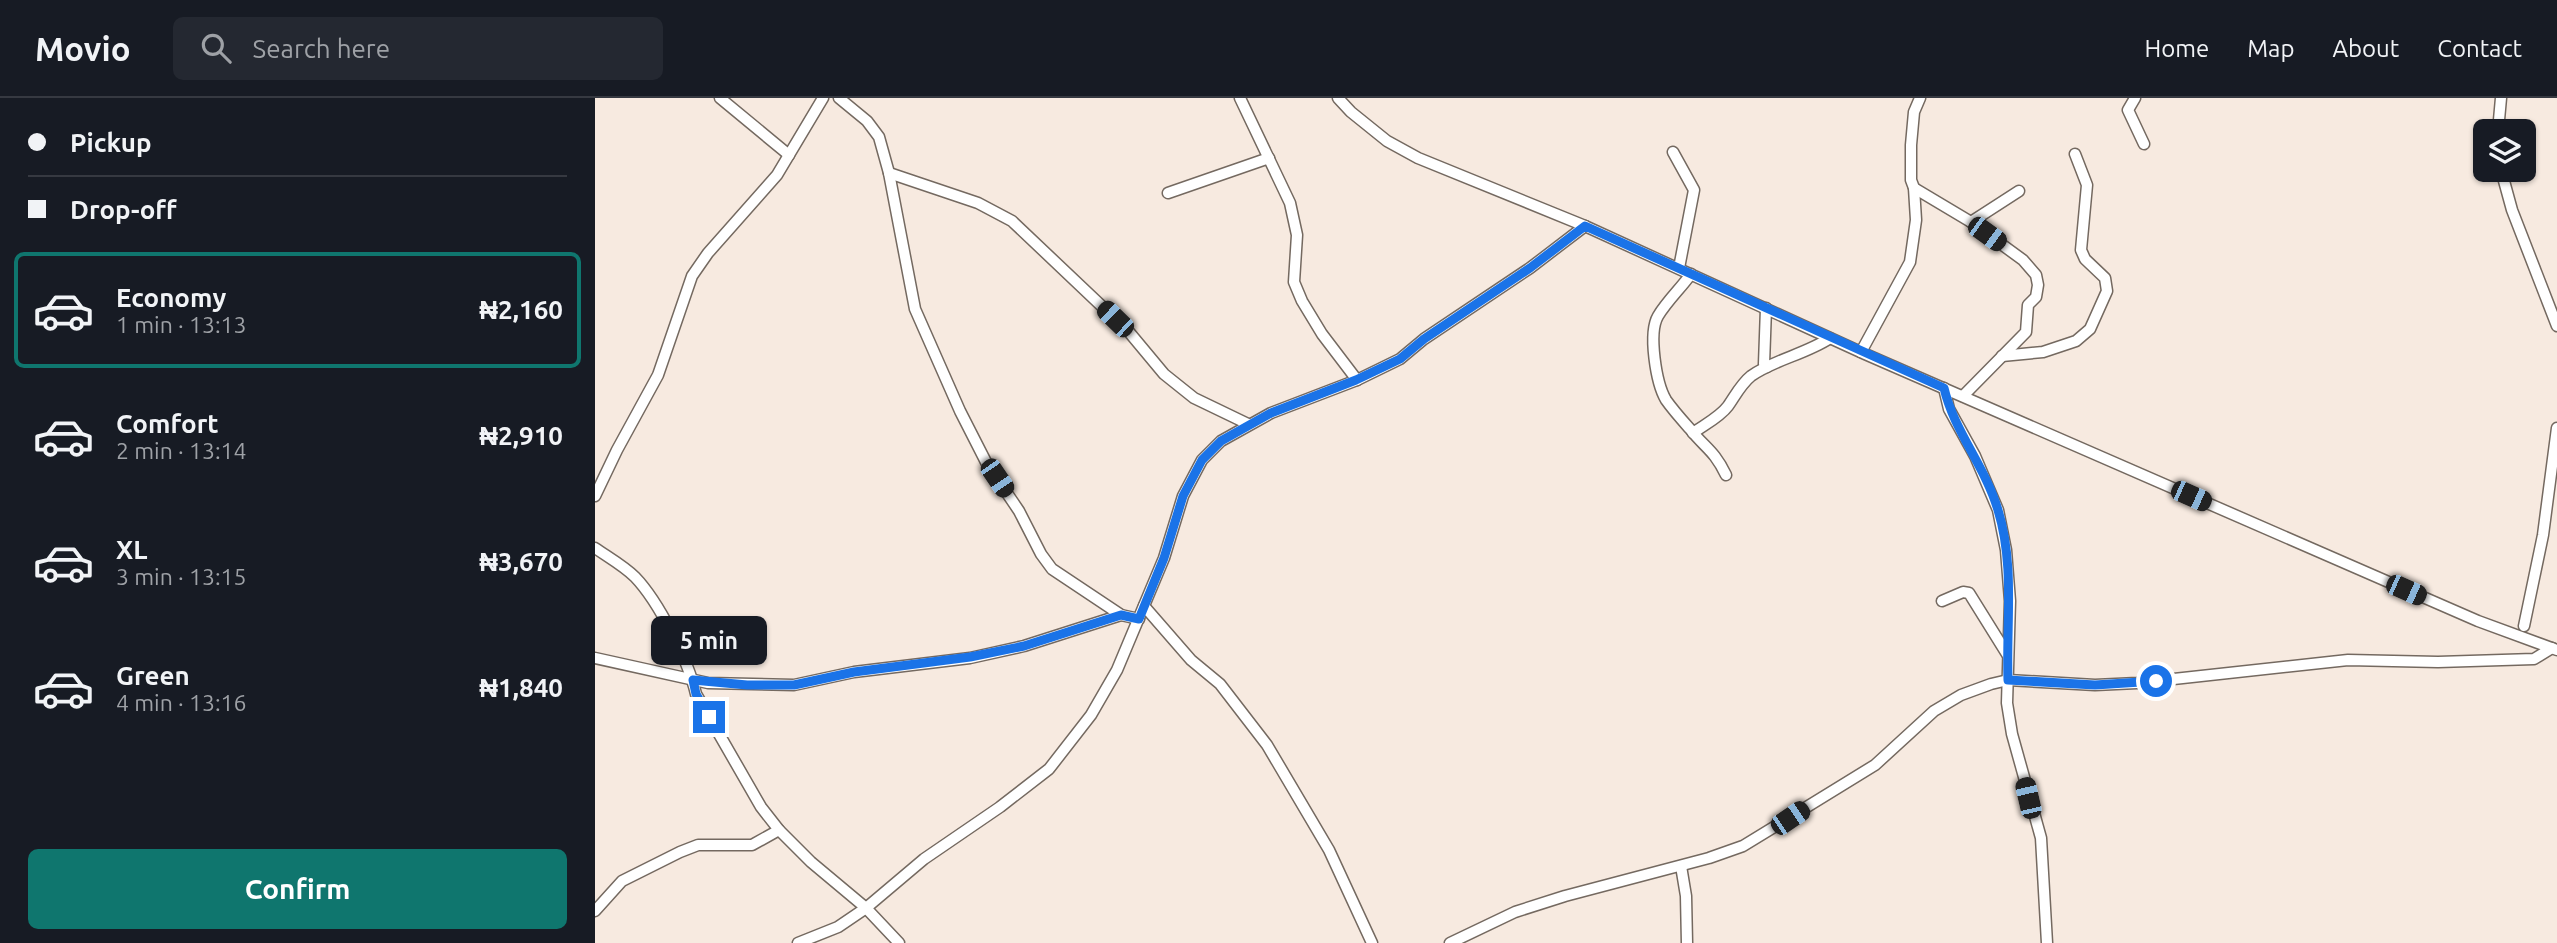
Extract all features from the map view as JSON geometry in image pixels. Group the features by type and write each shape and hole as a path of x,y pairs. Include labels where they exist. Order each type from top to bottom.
{"street":[{"path":"720,98 789,155"},
{"path":"595,496 658,375 692,276 708,253 777,174 823,98"},
{"path":"839,98 867,121 879,137 889,173 915,309 976,441 1019,511 1041,554 1052,569 1121,615 1139,619"},
{"path":"1338,98 1387,141 1418,158 1585,226 1861,352 2478,621 2555,649"},
{"path":"1861,352 1910,262 1915,228 1911,145 1914,112 1920,98"},
{"path":"2135,98 2128,110 2144,144"},
{"path":"2499,119 2501,98"},
{"path":"1244,99 1290,203 1297,235 1294,282 1322,334 1356,380"},
{"path":"1673,152 1694,190 1678,268"},
{"path":"2001,356 2043,352 2076,341 2090,329 2107,291 2105,278 2085,259 2081,250 2087,185 2075,154"},
{"path":"1168,193 1269,158"},
{"path":"889,173 978,204 1012,221 1129,332 1164,374 1194,398 1248,424"},
{"path":"2504,182 2512,210 2557,326"},
{"path":"1914,188 1971,222 2023,260 2036,275 2036,297 2028,305 2026,332 1963,396"},
{"path":"1971,222 2019,191"},
{"path":"798,943 838,926 866,908 924,859 1000,807 1049,769 1091,715 1117,670 1164,558 1183,496 1202,460 1221,441 1248,424 1400,359 1585,226"},
{"path":"1691,274 1658,317 1653,336 1659,382 1666,399 1693,433 1710,448 1726,475"},
{"path":"1766,308 1764,364 1767,367"},
{"path":"1693,433 1727,407 1749,378 1830,338"},
{"path":"1944,388 1949,409 1975,456 1998,510 2006,550 2010,601 2007,703 2012,734 2041,838 2047,943"},
{"path":"2524,626 2543,535 2557,428"},
{"path":"595,548 635,576 670,631 693,680 696,694 761,807 779,830 811,862 866,908 899,943"},
{"path":"1942,601 1963,592 1969,593 2007,655"},
{"path":"1144,606 1191,660 1220,684 1267,745 1329,850 1372,943"},
{"path":"595,658 693,680 747,685 794,685 854,672 970,657 1024,646 1121,615"},
{"path":"1450,943 1515,912 1743,846 1875,765 1934,711 1961,695 2008,680 2095,685 2137,683 2348,660 2438,662 2534,659 2555,649"},
{"path":"595,911 622,881 680,852 698,845 752,845 779,830"},
{"path":"1681,866 1686,896 1688,943"}],"route":[{"path":"709,717 696,694 693,680 747,685 794,685 854,672 907,667 1024,646 1121,615 1139,619 1164,558 1183,496 1202,460 1221,441 1271,413 1356,380 1400,359 1424,339 1530,268 1585,226 1944,388 1949,409 1975,456 1998,510 2006,550 2010,601 2008,680 2095,685 2156,681"}]}
